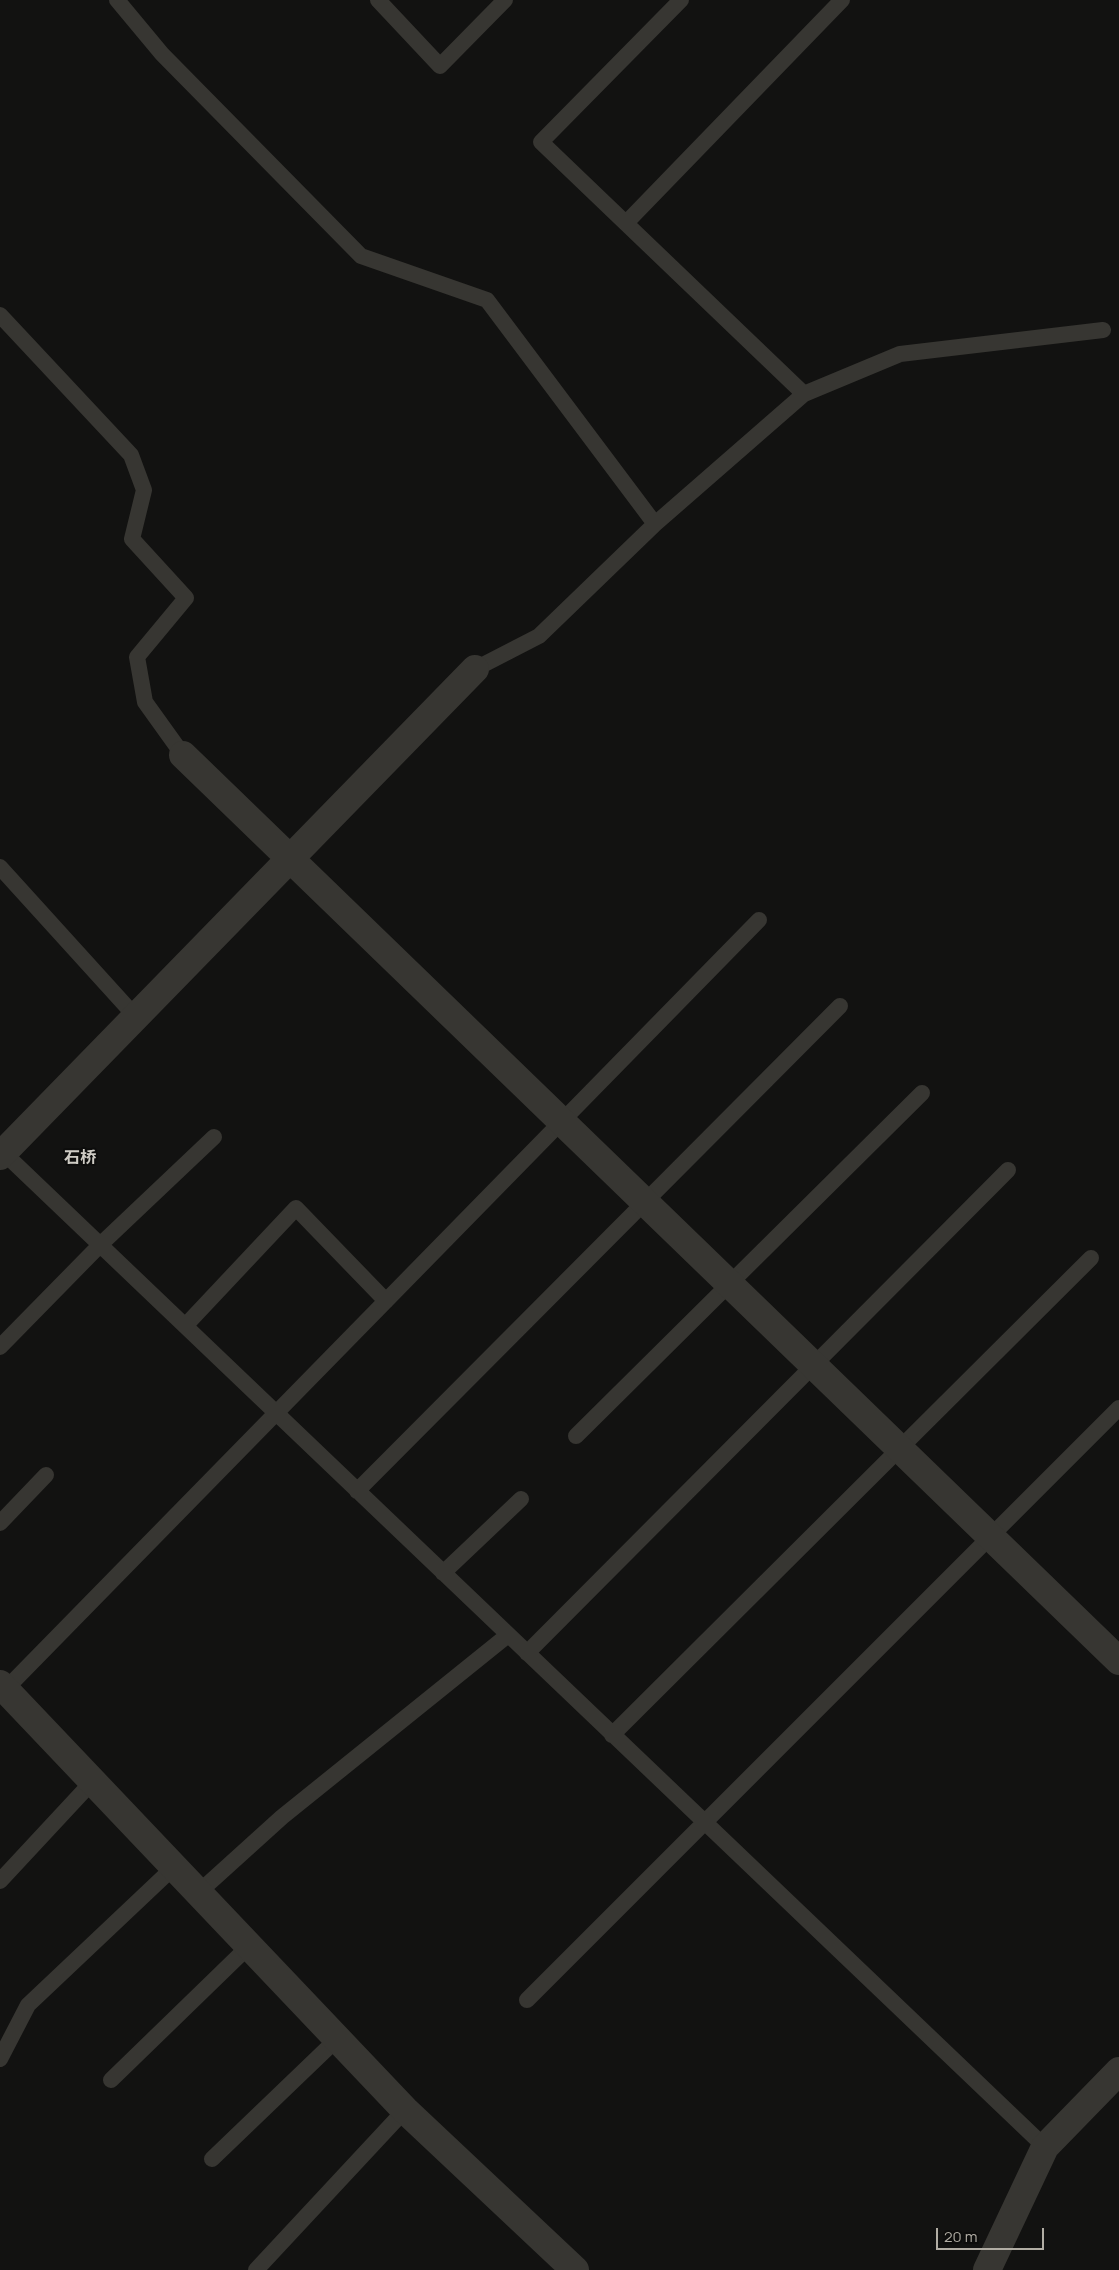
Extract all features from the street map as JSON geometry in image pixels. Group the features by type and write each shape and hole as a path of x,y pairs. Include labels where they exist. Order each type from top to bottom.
{"street":[{"path":"2,1154 475,669"},
{"path":"183,755 1119,1661"},
{"path":"2,1689 93,1781 405,2110 575,2270"},
{"path":"987,2270 1045,2148 1119,2072"}],"lane":[{"path":"118,0 162,54 361,256 487,300 655,524"},
{"path":"378,0 440,66 505,0"},
{"path":"681,0 541,142 804,394"},
{"path":"626,223 842,0"},
{"path":"0,315 131,455 144,490 132,539 186,598 137,657 144,702 183,755"},
{"path":"475,669 539,636 655,524 804,394 900,354 1103,330"},
{"path":"0,867 136,1017"},
{"path":"2,1689 276,1413 759,920"},
{"path":"357,1491 840,1006"},
{"path":"576,1436 922,1093"},
{"path":"0,1347 100,1245 214,1137"},
{"path":"2,1154 185,1326 1045,2148"},
{"path":"527,1653 1008,1170"},
{"path":"185,1326 296,1208 386,1301"},
{"path":"612,1735 1091,1258"},
{"path":"527,2000 1119,1408"},
{"path":"0,1523 46,1475"},
{"path":"442,1573 521,1499"},
{"path":"198,1892 282,1817 508,1635"},
{"path":"0,1881 93,1781"},
{"path":"0,2059 28,2004 174,1867"},
{"path":"111,2080 249,1946"},
{"path":"212,2159 337,2039"},
{"path":"256,2270 405,2110"}],"district":[{"name":"石桥","path":"80,1159"}]}
